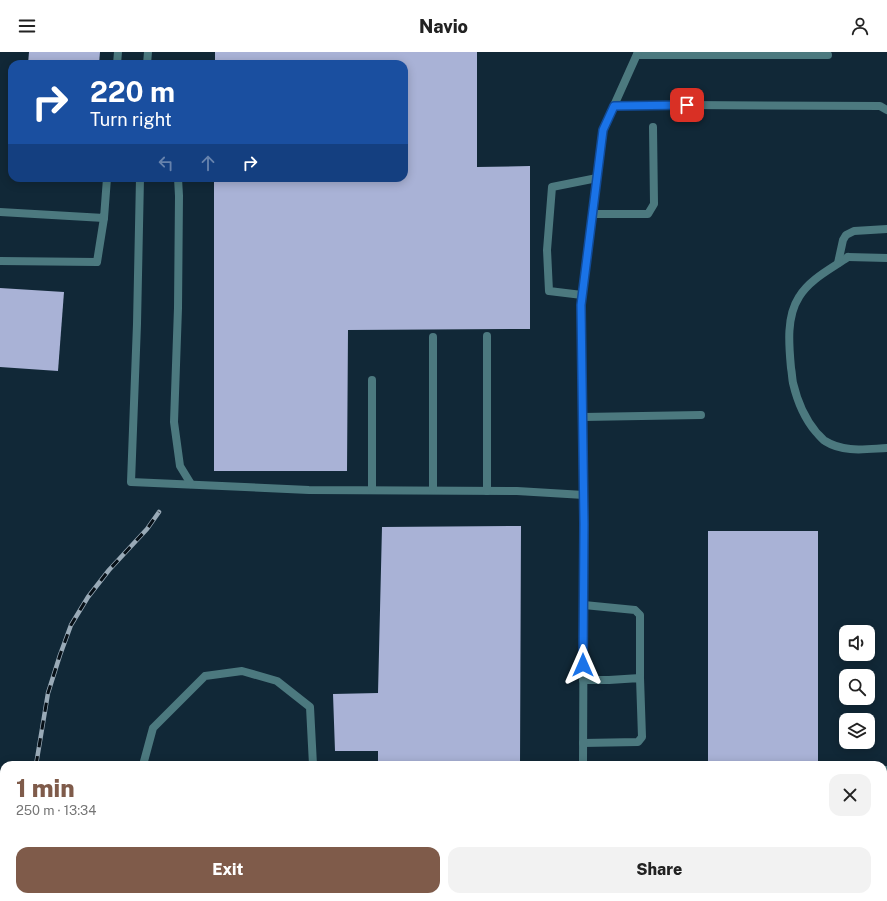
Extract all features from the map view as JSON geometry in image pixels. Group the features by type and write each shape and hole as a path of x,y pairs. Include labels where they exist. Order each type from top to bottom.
{"street":[{"path":"583,761 584,495 581,305 603,130 637,53 828,55"},
{"path":"614,106 880,106 887,110"},
{"path":"593,214 648,214 654,204 654,127"},
{"path":"582,296 549,291 547,250 552,187 597,178"},
{"path":"0,261 97,262 104,218 107,182"},
{"path":"140,182 137,332 131,482 308,490 517,491 584,495"},
{"path":"178,182 178,308 174,422 180,466 191,484"},
{"path":"0,212 104,218"},
{"path":"838,263 843,240 846,235 854,231 887,229"},
{"path":"887,258 848,257 805,287 795,303 790,323 789,351 793,382 800,405 810,425 824,440 835,446 853,450 887,448"},
{"path":"487,336 487,491"},
{"path":"432,337 433,490"},
{"path":"372,380 372,490"},
{"path":"583,417 701,415"},
{"path":"583,743 638,742 642,736 640,615 635,610 584,605"},
{"path":"144,761 153,728 205,676 242,671 277,681 310,707 313,761"},
{"path":"583,680 640,678"}],"building":[{"path":"29,52 100,52 99,60 28,60"},
{"path":"215,52 477,52 477,167 530,166 530,329 348,330 347,471 214,471 214,182 408,182 408,60 215,60"},
{"path":"0,288 64,292 58,371 0,367"},
{"path":"521,526 520,761 378,761 378,751 335,751 333,694 378,693 382,527"},
{"path":"708,531 818,531 818,761 708,761"}],"railway":[{"path":"37,761 48,693 71,625 88,597 109,570 147,529 159,512"}],"route":[{"path":"583,665 584,524 581,305 603,130 614,106 687,105"}]}
